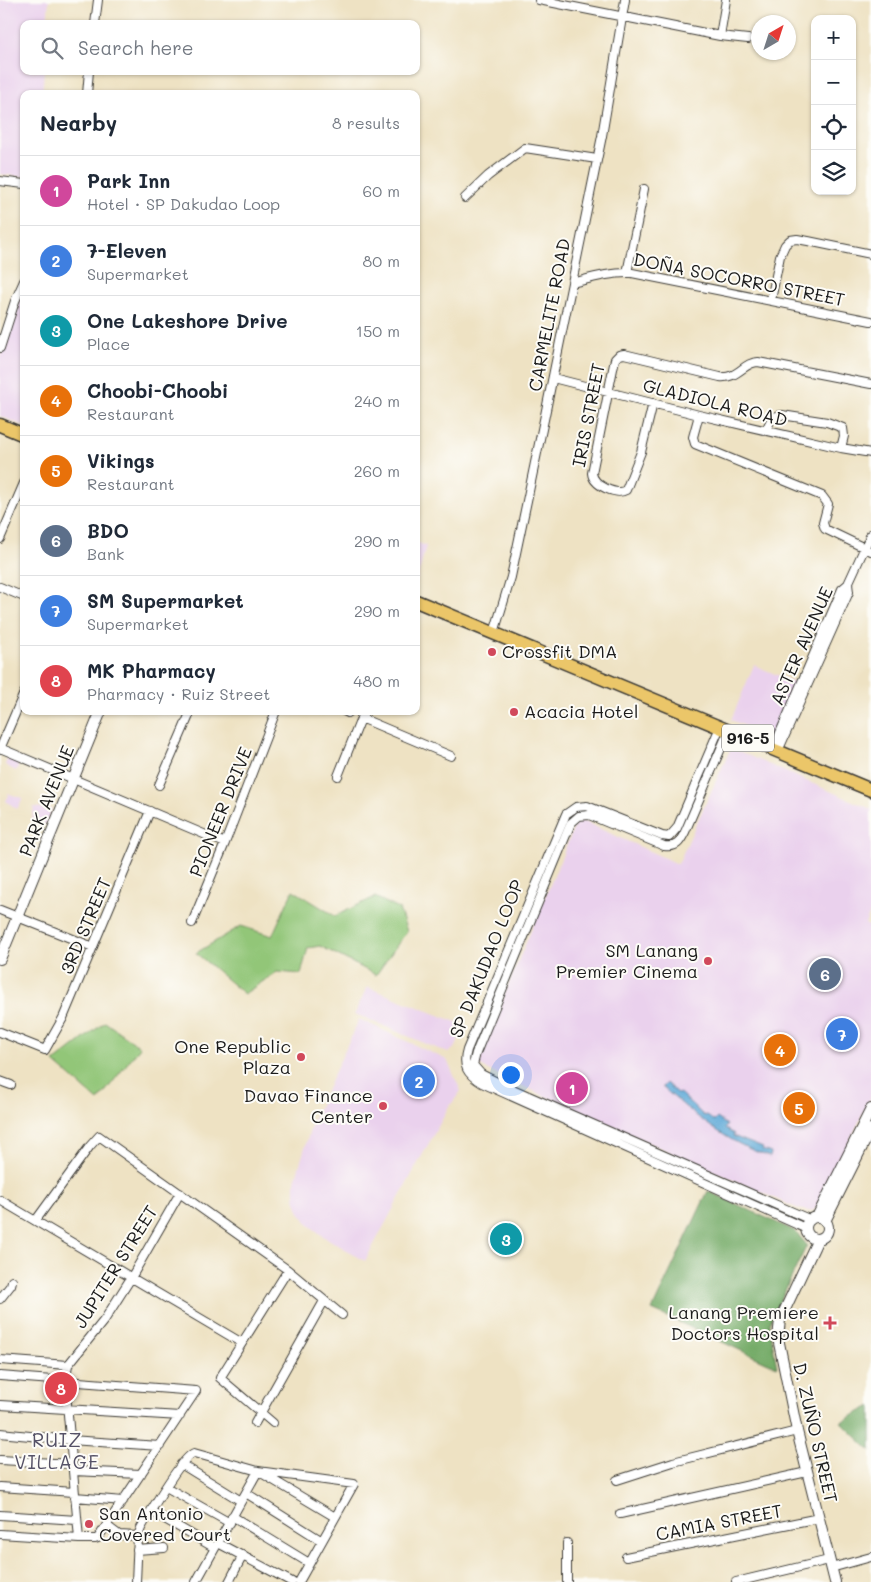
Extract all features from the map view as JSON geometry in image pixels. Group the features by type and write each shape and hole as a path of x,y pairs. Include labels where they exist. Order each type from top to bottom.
{"main road":[{"path":"0,425 20,433"},
{"name":"916-5","path":"420,603 871,790"}],"street":[{"path":"96,20 98,0"},
{"path":"539,0 622,18 720,36 748,39"},
{"name":"CARMELITE ROAD","path":"494,633 511,577 553,378 597,159 625,0"},
{"path":"720,36 726,0"},
{"path":"87,90 89,75"},
{"path":"465,198 488,176 524,148 597,159"},
{"path":"0,181 20,184"},
{"path":"627,273 644,189"},
{"path":"771,300 780,256 785,245 790,240 797,239 871,254"},
{"name":"DOÑA SOCORRO STREET","path":"572,283 606,275 627,273 871,321"},
{"path":"0,348 14,301 20,289"},
{"name":"IRIS STREET","path":"653,403 641,452 626,490 621,493 597,484 593,480 592,473 617,356 624,354 720,377 730,377 754,362 871,384"},
{"name":"GLADIOLA ROAD","path":"553,378 766,431 871,453"},
{"path":"699,415 693,438 695,444 822,496 828,504 823,523 825,529 868,550"},
{"path":"766,431 770,421 776,416 827,422 843,428 844,436 841,448"},
{"path":"0,539 20,502"},
{"name":"ASTER AVENUE","path":"776,750 840,602 849,592 848,584 868,550 871,534"},
{"path":"0,587 20,595"},
{"path":"20,702 0,748 225,843"},
{"name":"PARK AVENUE","path":"0,960 99,715"},
{"path":"159,785 189,715"},
{"name":"PIONEER DRIVE","path":"192,923 274,715"},
{"path":"338,776 362,715 451,756"},
{"name":"SP DAKUDAO LOOP","path":"725,728 694,789 677,828 669,837 662,836 594,808 581,806 572,808 563,818 467,1050 464,1065 468,1073 482,1083 815,1222"},
{"name":"SP DAKUDAO LOOP","path":"725,728 702,793 681,841 674,846 664,846 589,816 579,816 571,823 473,1062 476,1070 499,1084 815,1222"},
{"path":"694,789 702,793"},
{"name":"3RD STREET","path":"0,1032 46,1050 63,1018 150,811"},
{"path":"542,870 550,874"},
{"path":"0,910 93,947"},
{"path":"0,1081 11,1085"},
{"path":"818,1239 811,1237 815,1222 869,1125 871,1109"},
{"path":"36,1220 98,1136 288,1270 342,1315"},
{"name":"JUPITER STREET","path":"79,1539 65,1381 68,1365 101,1325 131,1278 180,1193"},
{"path":"0,1200 242,1344"},
{"name":"D. ZUÑO STREET","path":"815,1222 828,1231 825,1236 818,1239 785,1309 778,1329 778,1338 797,1431 835,1582"},
{"path":"274,1423 220,1378 288,1270"},
{"path":"0,1299 12,1281"},
{"path":"254,1423 324,1301"},
{"path":"0,1360 68,1365"},
{"path":"0,1376 196,1391 100,1536 95,1539 79,1539 0,1534"},
{"path":"0,1405 180,1416"},
{"path":"617,1480 672,1462 797,1431"},
{"path":"0,1433 160,1446"},
{"path":"136,1582 138,1536 151,1511 181,1464 190,1454 194,1453 258,1471 354,1484 299,1582"},
{"path":"0,1460 141,1474"},
{"path":"181,1464 322,1541"},
{"path":"196,1582 258,1471"},
{"path":"258,1471 335,1517"},
{"path":"620,1514 807,1472"},
{"path":"0,1486 123,1501"},
{"path":"166,1487 309,1563"},
{"path":"151,1511 217,1545 243,1555 292,1582"},
{"path":"0,1516 77,1520"},
{"name":"CAMIA STREET","path":"626,1557 819,1518"},
{"path":"107,1526 119,1535 138,1536"},
{"path":"567,1543 567,1582"},
{"path":"137,1550 164,1548"},
{"path":"228,1582 243,1555"},
{"path":"736,1582 871,1557"}],"shaded area":[{"path":"0,0 49,0 47,20 20,20 20,75 44,75 42,90 20,90 20,176 0,174"},
{"path":"20,300 20,424 0,416 0,357"},
{"path":"420,544 426,546 420,568"},
{"path":"754,665 798,684 774,738 731,720"},
{"path":"731,748 871,809 871,911 865,924 871,927 871,1097 820,1202 814,1210 809,1211 799,1209 608,1125 486,1069 477,1060 576,823 585,822 678,864"},
{"path":"8,757 20,761 16,771 5,765"},
{"path":"9,794 23,798 17,809 6,801"},
{"path":"34,807 52,809 45,825 32,820"},
{"path":"367,987 464,1025 456,1047 448,1053 355,1014"},
{"path":"359,1019 447,1060 461,1091 449,1107 365,1261 323,1236 309,1225 300,1213 295,1198 295,1181 313,1120"}],"green space":[{"path":"293,890 335,916 375,897 399,909 407,931 376,975 320,946 308,948 301,974 277,972 244,994 196,953 241,926 272,936"},
{"path":"105,1022 140,1047 98,1101 54,1062"},
{"path":"708,1191 795,1231 807,1245 769,1324 777,1367 652,1310"},
{"path":"871,1406 871,1451 841,1422"}],"water":[{"path":"666,1083 678,1094 680,1093 704,1116 706,1115 714,1121 717,1118 727,1125 725,1129 734,1134 733,1136 763,1148 762,1150 771,1153 770,1157 739,1144 713,1128 662,1087"}],"place":[{"name":"Crossfit DMA","path":"492,652"},
{"name":"Acacia Hotel","path":"514,712"},
{"name":"SM Lanang Premier Cinema","path":"708,961"},
{"name":"BDO","path":"825,974"},
{"name":"SM Supermarket","path":"842,1034"},
{"name":"Choobi-Choobi","path":"780,1050"},
{"name":"One Republic Plaza","path":"301,1057"},
{"name":"7-Eleven","path":"419,1081"},
{"name":"Park Inn","path":"572,1088"},
{"name":"Davao Finance Center","path":"383,1106"},
{"name":"Vikings","path":"799,1108"},
{"name":"One Lakeshore Drive","path":"506,1239"},
{"name":"Lanang Premiere Doctors Hospital","path":"830,1323"},
{"name":"MK Pharmacy","path":"61,1388"},
{"name":"San Antonio Covered Court","path":"89,1524"}],"district":[{"name":"RUIZ VILLAGE","path":"57,1451"}]}
